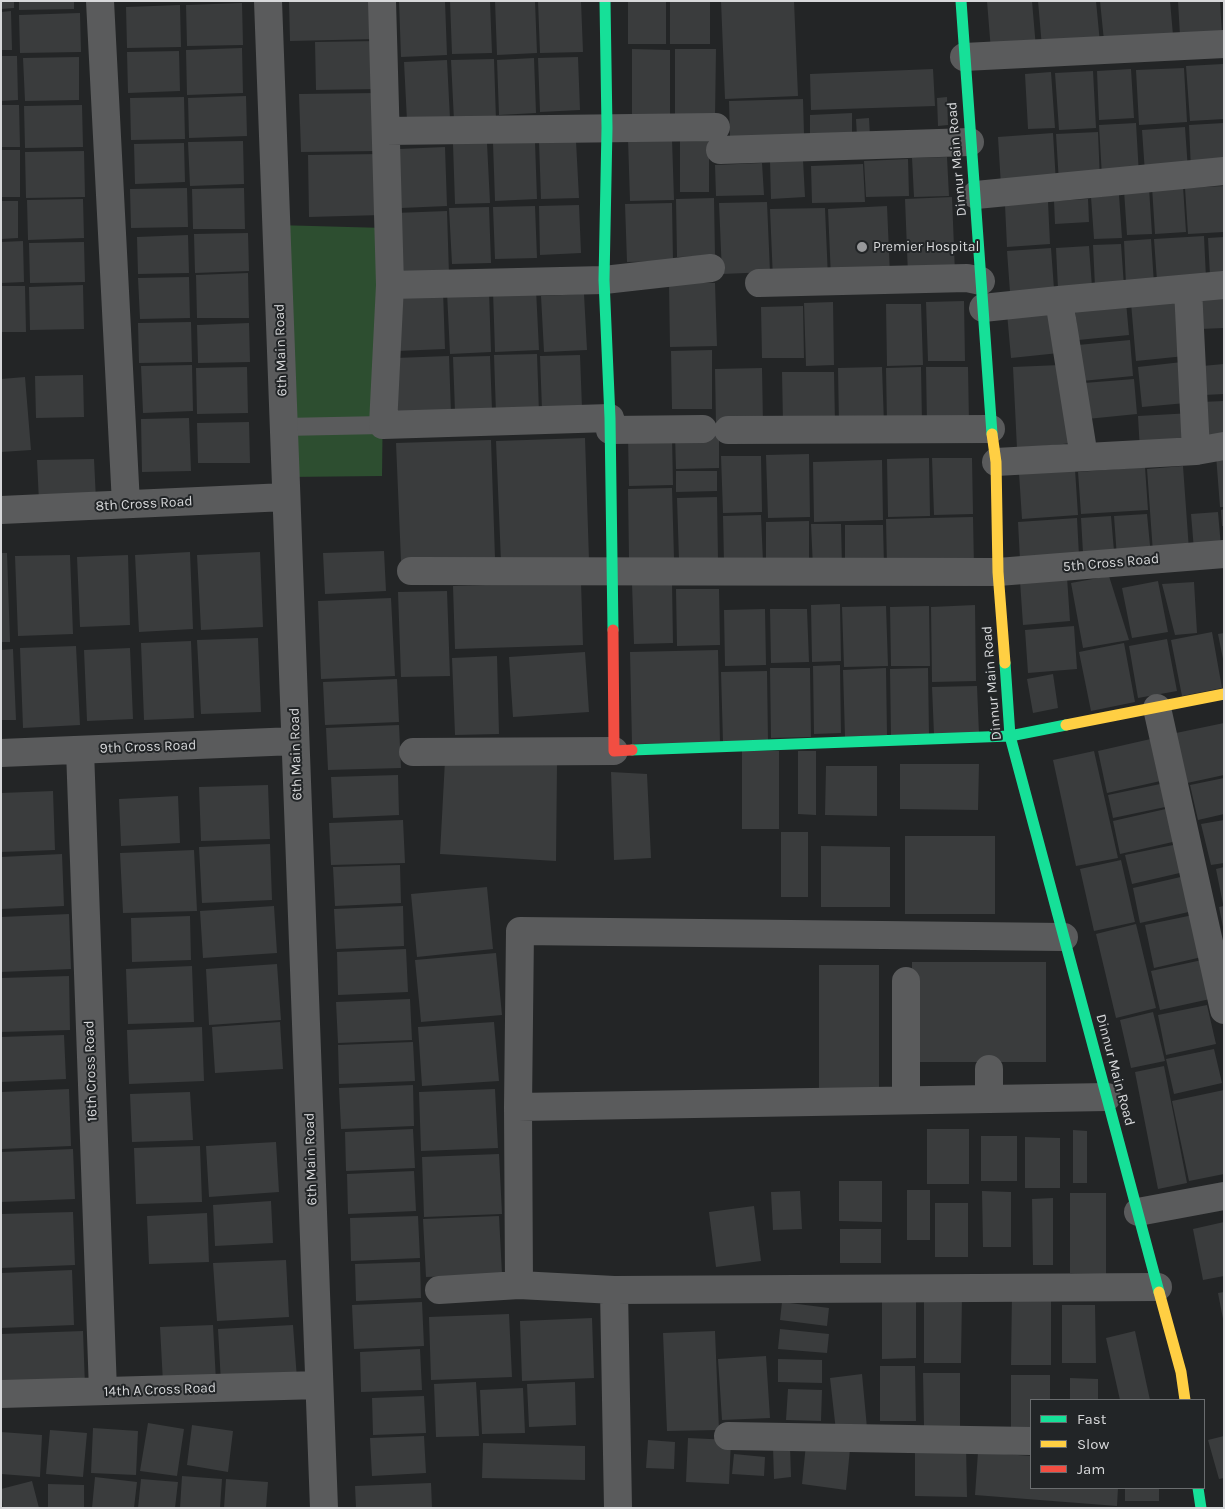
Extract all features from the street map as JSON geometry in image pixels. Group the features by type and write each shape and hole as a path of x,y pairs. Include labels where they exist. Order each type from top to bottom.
{"main road":[{"path":"605,1 607,128 604,280 610,424 614,752 1010,736 1224,694"},
{"name":"Dinnur Main Road","path":"961,1 970,142 976,195 992,429 996,462 998,572 1010,736 1181,1372 1185,1399"},
{"path":"1198,1489 1201,1508"}],"street":[{"path":"100,1 126,504"},
{"name":"6th Main Road","path":"268,1 324,1508"},
{"path":"382,1 390,285 383,425 610,424 716,429 992,429"},
{"path":"964,57 1224,44"},
{"path":"386,131 607,128 718,139 970,142"},
{"path":"976,195 1224,171"},
{"path":"390,285 604,280 711,268"},
{"path":"759,283 967,278 981,281"},
{"path":"983,308 1224,285"},
{"path":"1188,289 1196,451"},
{"path":"1059,300 1084,457"},
{"path":"996,462 1196,451 1224,446"},
{"name":"8th Cross Road","path":"1,510 286,497"},
{"name":"5th Cross Road","path":"411,571 998,572 1224,554"},
{"path":"1157,708 1224,1010"},
{"name":"9th Cross Road","path":"1,753 295,741"},
{"name":"16th Cross Road","path":"80,750 103,1391"},
{"path":"413,752 614,752"},
{"path":"519,1285 518,1107 520,931 1064,937"},
{"path":"906,982 906,1100"},
{"path":"989,1069 989,1099"},
{"path":"518,1107 1107,1097"},
{"path":"1138,1212 1224,1196"},
{"path":"439,1290 519,1285 614,1290 1158,1286"},
{"path":"614,1290 618,1508"},
{"name":"14th A Cross Road","path":"1,1394 320,1385"},
{"path":"728,1436 1030,1441"}],"lane":[{"path":"284,427 383,425"}],"green space":[{"path":"276,225 385,228 382,476 286,477"}],"building":[{"path":"1,1 14,1 14,8 1,9"},
{"path":"19,1 74,1 74,9 19,10"},
{"path":"289,1 378,1 378,39 290,41"},
{"path":"399,1 445,1 447,55 401,57"},
{"path":"450,1 490,1 492,53 452,54"},
{"path":"495,1 535,1 537,53 497,55"},
{"path":"538,1 581,1 583,52 540,53"},
{"path":"628,1 666,1 666,44 628,44"},
{"path":"670,1 710,1 710,44 670,44"},
{"path":"721,1 794,1 798,96 725,99"},
{"path":"987,1 1032,1 1036,48 991,51"},
{"path":"1038,1 1096,1 1100,43 1042,47"},
{"path":"1100,1 1170,1 1173,35 1104,41"},
{"path":"1178,1 1220,1 1222,34 1180,36"},
{"path":"242,3 243,45 187,46 186,5"},
{"path":"180,5 181,47 127,48 126,7"},
{"path":"11,11 12,50 1,50 1,12"},
{"path":"80,13 81,52 20,53 19,15"},
{"path":"377,41 378,89 316,90 315,42"},
{"path":"242,48 243,93 187,95 186,50"},
{"path":"632,49 670,50 670,117 632,116"},
{"path":"675,49 716,49 715,118 675,117"},
{"path":"179,51 180,91 128,93 127,52"},
{"path":"1,56 17,56 18,100 1,101"},
{"path":"79,57 79,100 25,101 23,58"},
{"path":"578,57 580,110 540,112 538,58"},
{"path":"534,58 536,113 499,115 497,60"},
{"path":"494,59 496,120 454,121 451,60"},
{"path":"447,60 450,119 407,121 404,62"},
{"path":"1223,64 1224,119 1190,121 1186,66"},
{"path":"1184,68 1187,122 1139,125 1136,70"},
{"path":"933,69 935,106 811,110 810,74"},
{"path":"1131,69 1134,118 1099,120 1097,71"},
{"path":"1093,71 1096,128 1059,130 1055,73"},
{"path":"1051,72 1055,128 1028,129 1025,74"},
{"path":"376,93 378,151 301,152 299,94"},
{"path":"246,96 247,136 189,138 188,98"},
{"path":"184,97 185,139 131,140 130,98"},
{"path":"947,97 948,125 938,126 937,98"},
{"path":"803,99 804,134 730,137 729,101"},
{"path":"1,105 19,105 20,147 1,147"},
{"path":"82,105 83,147 25,148 24,106"},
{"path":"852,113 852,136 810,138 810,115"},
{"path":"869,118 870,137 857,137 856,119"},
{"path":"1136,123 1139,175 1102,177 1099,125"},
{"path":"1224,123 1224,168 1191,170 1189,125"},
{"path":"1185,127 1188,170 1145,173 1142,130"},
{"path":"1098,132 1100,181 1059,183 1056,134"},
{"path":"1053,133 1056,183 1001,186 998,137"},
{"path":"628,139 672,139 674,200 630,201"},
{"path":"243,141 244,184 190,186 188,142"},
{"path":"576,141 579,198 541,199 539,142"},
{"path":"680,141 709,141 709,192 680,192"},
{"path":"535,142 537,199 495,201 493,143"},
{"path":"184,143 185,182 135,184 134,144"},
{"path":"487,143 490,203 455,204 453,144"},
{"path":"445,147 447,206 401,208 399,149"},
{"path":"1,150 20,150 20,197 1,197"},
{"path":"84,151 85,197 26,198 25,152"},
{"path":"380,154 382,215 309,217 308,155"},
{"path":"947,157 949,196 914,197 912,158"},
{"path":"908,159 909,196 866,197 864,161"},
{"path":"803,160 805,197 771,199 770,161"},
{"path":"762,163 764,195 716,196 715,165"},
{"path":"863,164 865,202 812,203 811,166"},
{"path":"1183,186 1186,232 1155,234 1152,187"},
{"path":"1224,186 1224,232 1188,234 1185,188"},
{"path":"187,188 188,227 131,228 130,189"},
{"path":"244,188 245,229 193,229 192,189"},
{"path":"1149,188 1152,234 1127,235 1124,190"},
{"path":"1119,195 1122,238 1094,239 1091,197"},
{"path":"952,197 955,273 908,275 905,199"},
{"path":"714,198 715,256 677,257 676,199"},
{"path":"83,199 84,238 28,240 27,200"},
{"path":"1088,199 1089,222 1055,224 1054,201"},
{"path":"1,201 18,201 18,238 1,239"},
{"path":"767,202 770,272 722,274 719,203"},
{"path":"1048,202 1050,244 1007,247 1005,205"},
{"path":"672,203 673,261 627,262 625,204"},
{"path":"579,205 581,253 540,255 539,206"},
{"path":"535,206 537,258 495,259 493,207"},
{"path":"887,206 890,275 831,278 828,209"},
{"path":"489,207 491,263 452,264 449,208"},
{"path":"825,208 828,278 773,280 770,209"},
{"path":"447,211 449,275 398,277 395,213"},
{"path":"248,233 249,271 195,273 194,234"},
{"path":"188,235 189,273 138,274 137,237"},
{"path":"1204,236 1206,278 1157,281 1154,239"},
{"path":"1224,237 1224,275 1210,276 1208,238"},
{"path":"1151,239 1154,284 1126,285 1124,241"},
{"path":"23,241 24,282 1,283 1,242"},
{"path":"84,242 85,282 30,283 29,243"},
{"path":"1121,244 1124,286 1095,287 1093,245"},
{"path":"1089,246 1092,287 1058,289 1056,248"},
{"path":"1051,248 1054,289 1010,292 1007,251"},
{"path":"248,273 249,318 197,318 196,275"},
{"path":"189,277 190,318 140,319 138,278"},
{"path":"669,283 715,283 717,346 670,347"},
{"path":"83,285 84,329 30,330 29,287"},
{"path":"1,286 25,286 26,332 1,332"},
{"path":"536,289 539,350 495,352 493,291"},
{"path":"443,290 445,349 397,351 394,292"},
{"path":"489,290 491,352 450,354 447,292"},
{"path":"1224,290 1224,328 1200,329 1197,292"},
{"path":"584,294 587,350 544,352 541,296"},
{"path":"1180,298 1185,356 1136,361 1131,303"},
{"path":"964,301 965,361 928,361 926,302"},
{"path":"833,302 834,365 806,366 804,303"},
{"path":"1126,302 1129,335 1078,340 1075,307"},
{"path":"886,304 921,304 923,365 887,366"},
{"path":"803,306 804,358 762,358 761,307"},
{"path":"1055,308 1059,353 1011,358 1007,313"},
{"path":"191,322 192,362 139,363 138,323"},
{"path":"249,323 250,362 198,363 197,325"},
{"path":"1130,340 1133,376 1082,381 1078,345"},
{"path":"712,350 712,409 672,409 671,351"},
{"path":"537,354 539,413 496,414 494,355"},
{"path":"580,355 582,408 542,410 540,356"},
{"path":"449,356 451,413 397,415 395,358"},
{"path":"490,356 492,410 455,412 453,357"},
{"path":"1182,362 1186,403 1142,407 1138,367"},
{"path":"1224,364 1224,394 1204,395 1202,366"},
{"path":"192,365 193,411 143,413 141,366"},
{"path":"1060,365 1072,443 1017,449 1013,367"},
{"path":"247,367 248,413 197,414 196,368"},
{"path":"882,367 884,424 839,425 838,368"},
{"path":"921,367 922,423 887,423 886,368"},
{"path":"926,367 968,367 969,423 927,424"},
{"path":"762,368 763,425 716,425 715,369"},
{"path":"782,372 834,372 835,423 783,424"},
{"path":"83,375 84,417 36,418 35,376"},
{"path":"25,377 31,450 1,452 1,379"},
{"path":"1134,379 1137,414 1087,419 1084,383"},
{"path":"1224,401 1224,435 1204,436 1201,402"},
{"path":"1192,413 1194,448 1140,451 1138,416"},
{"path":"189,418 191,471 142,472 141,419"},
{"path":"249,422 250,463 198,463 197,423"},
{"path":"719,434 719,468 676,469 675,435"},
{"path":"672,436 673,485 629,486 628,437"},
{"path":"585,438 589,560 501,562 496,441"},
{"path":"491,440 495,558 401,561 396,443"},
{"path":"809,454 810,517 768,518 766,455"},
{"path":"1216,455 1224,455 1224,507 1220,507"},
{"path":"721,456 761,456 762,512 723,513"},
{"path":"929,458 930,516 888,517 887,459"},
{"path":"932,458 972,458 973,514 934,515"},
{"path":"94,459 96,500 39,502 37,460"},
{"path":"882,460 883,520 814,522 813,462"},
{"path":"1183,466 1189,550 1153,553 1147,469"},
{"path":"1145,467 1148,510 1081,514 1078,472"},
{"path":"1075,469 1078,515 1022,519 1019,473"},
{"path":"676,471 717,471 717,491 676,492"},
{"path":"672,488 674,558 629,558 628,489"},
{"path":"717,497 718,560 679,560 677,498"},
{"path":"1224,509 1224,526 1222,526 1221,510"},
{"path":"1218,512 1221,547 1194,550 1191,514"},
{"path":"1147,514 1151,556 1117,558 1114,516"},
{"path":"761,515 763,562 724,563 723,516"},
{"path":"1111,516 1114,551 1083,553 1081,518"},
{"path":"973,517 974,567 887,568 886,519"},
{"path":"1077,518 1079,556 1020,560 1018,522"},
{"path":"809,521 809,566 766,567 766,522"},
{"path":"811,524 841,524 842,567 813,568"},
{"path":"845,525 883,525 884,566 845,567"},
{"path":"384,551 386,591 325,594 323,553"},
{"path":"190,552 193,629 139,632 135,555"},
{"path":"260,552 263,627 201,630 197,555"},
{"path":"1,553 7,553 10,642 1,642"},
{"path":"70,555 73,634 18,636 15,556"},
{"path":"128,555 130,625 80,627 77,557"},
{"path":"1109,576 1129,640 1083,648 1071,583"},
{"path":"1067,577 1070,621 1023,625 1020,581"},
{"path":"1158,581 1168,632 1132,638 1122,588"},
{"path":"581,582 583,645 455,649 453,586"},
{"path":"672,582 673,643 634,644 632,583"},
{"path":"1194,582 1197,633 1175,635 1162,584"},
{"path":"676,589 719,589 720,645 677,646"},
{"path":"447,591 450,676 401,677 398,592"},
{"path":"391,598 395,676 321,679 318,601"},
{"path":"840,604 841,661 812,662 811,605"},
{"path":"975,605 976,681 932,682 931,607"},
{"path":"886,606 888,666 844,667 842,607"},
{"path":"929,606 930,666 891,666 890,607"},
{"path":"765,609 766,665 725,666 724,610"},
{"path":"770,609 807,609 809,662 771,663"},
{"path":"1074,626 1077,669 1028,673 1025,630"},
{"path":"1212,632 1222,688 1182,696 1171,640"},
{"path":"1224,633 1224,659 1223,659 1218,634"},
{"path":"258,638 261,712 201,714 197,640"},
{"path":"1167,639 1177,691 1138,698 1129,646"},
{"path":"191,641 194,718 144,720 141,643"},
{"path":"1124,643 1135,702 1091,711 1079,652"},
{"path":"76,646 80,725 23,728 20,648"},
{"path":"130,648 133,719 87,721 84,650"},
{"path":"13,649 16,720 1,720 1,650"},
{"path":"718,650 720,743 632,744 630,652"},
{"path":"585,652 589,712 513,717 509,657"},
{"path":"497,656 499,734 455,735 452,658"},
{"path":"840,665 841,733 814,734 813,666"},
{"path":"770,668 810,668 811,737 771,738"},
{"path":"886,668 887,735 845,737 843,670"},
{"path":"928,668 929,735 891,736 890,669"},
{"path":"767,671 768,742 723,743 721,672"},
{"path":"1053,674 1058,708 1033,713 1027,679"},
{"path":"397,679 399,722 325,725 323,682"},
{"path":"977,686 979,734 934,735 932,687"},
{"path":"1224,723 1224,775 1187,783 1176,733"},
{"path":"399,725 401,768 328,770 326,728"},
{"path":"1155,738 1165,780 1107,793 1098,751"},
{"path":"742,751 779,751 779,829 742,829"},
{"path":"798,751 816,751 816,815 798,814"},
{"path":"1094,751 1118,858 1076,866 1053,760"},
{"path":"445,760 557,764 556,861 440,854"},
{"path":"900,764 979,764 978,810 900,809"},
{"path":"826,766 877,766 877,816 825,815"},
{"path":"611,772 647,774 651,858 614,860"},
{"path":"398,775 399,815 333,818 331,777"},
{"path":"1224,778 1224,814 1198,820 1190,785"},
{"path":"1165,783 1170,806 1113,818 1108,795"},
{"path":"268,785 270,839 201,841 199,787"},
{"path":"53,791 55,850 1,852 1,793"},
{"path":"178,796 180,843 121,846 119,799"},
{"path":"1170,808 1177,841 1120,854 1113,821"},
{"path":"403,820 405,863 331,865 329,823"},
{"path":"1224,820 1224,863 1211,865 1201,824"},
{"path":"781,832 808,832 808,897 781,897"},
{"path":"905,836 995,836 995,914 905,914"},
{"path":"270,844 272,900 202,903 199,847"},
{"path":"1178,844 1184,872 1132,884 1125,855"},
{"path":"821,846 890,847 890,907 821,907"},
{"path":"194,850 197,911 123,913 120,853"},
{"path":"62,854 64,906 1,909 1,857"},
{"path":"1121,860 1135,922 1094,931 1080,869"},
{"path":"400,865 401,903 335,906 333,867"},
{"path":"1224,867 1224,904 1223,904 1216,869"},
{"path":"1185,876 1193,911 1140,923 1133,888"},
{"path":"487,887 493,949 417,957 411,894"},
{"path":"274,906 277,953 203,958 200,911"},
{"path":"403,906 404,946 336,949 334,909"},
{"path":"1224,906 1224,927 1223,927 1219,907"},
{"path":"69,914 71,969 1,972 1,917"},
{"path":"1193,915 1202,957 1154,968 1145,925"},
{"path":"190,916 191,960 132,962 131,918"},
{"path":"1136,924 1156,1008 1116,1018 1096,934"},
{"path":"406,949 408,992 338,995 337,952"},
{"path":"496,953 502,1015 421,1022 415,960"},
{"path":"1202,960 1210,999 1160,1010 1151,971"},
{"path":"912,962 1046,962 1046,1062 911,1062"},
{"path":"277,964 281,1020 209,1025 206,969"},
{"path":"819,965 879,965 879,1089 819,1089"},
{"path":"192,966 194,1022 128,1024 126,969"},
{"path":"69,976 70,1030 1,1032 1,978"},
{"path":"410,999 412,1040 338,1043 336,1002"},
{"path":"1207,1005 1216,1044 1166,1055 1158,1015"},
{"path":"1153,1012 1165,1061 1131,1068 1120,1020"},
{"path":"280,1022 283,1069 215,1073 212,1027"},
{"path":"494,1022 499,1081 422,1086 418,1027"},
{"path":"202,1027 204,1081 129,1084 127,1030"},
{"path":"64,1035 66,1079 1,1082 1,1037"},
{"path":"413,1042 415,1081 339,1084 338,1045"},
{"path":"1214,1049 1222,1083 1174,1094 1166,1059"},
{"path":"1164,1066 1187,1183 1158,1189 1135,1072"},
{"path":"413,1085 414,1126 341,1129 339,1088"},
{"path":"69,1089 71,1146 1,1149 1,1092"},
{"path":"495,1089 498,1148 421,1151 419,1092"},
{"path":"1224,1090 1224,1174 1189,1181 1172,1101"},
{"path":"190,1092 193,1140 132,1142 130,1094"},
{"path":"413,1129 415,1168 346,1171 345,1132"},
{"path":"927,1129 969,1129 969,1184 927,1184"},
{"path":"1073,1130 1087,1131 1087,1183 1073,1183"},
{"path":"981,1136 1017,1136 1017,1181 981,1181"},
{"path":"1025,1137 1060,1138 1060,1188 1025,1188"},
{"path":"276,1142 279,1192 209,1197 206,1146"},
{"path":"200,1146 202,1202 136,1204 134,1148"},
{"path":"73,1149 75,1199 1,1202 1,1152"},
{"path":"499,1154 502,1214 424,1217 422,1157"},
{"path":"414,1171 416,1211 348,1214 347,1174"},
{"path":"839,1181 882,1181 882,1222 839,1221"},
{"path":"907,1190 930,1190 930,1240 907,1240"},
{"path":"800,1191 802,1229 773,1230 771,1192"},
{"path":"982,1191 1011,1192 1011,1247 983,1247"},
{"path":"1070,1193 1106,1193 1106,1274 1070,1273"},
{"path":"1053,1198 1053,1265 1033,1265 1032,1199"},
{"path":"271,1201 273,1243 215,1246 213,1205"},
{"path":"935,1203 968,1203 968,1257 935,1257"},
{"path":"754,1206 761,1261 716,1267 709,1212"},
{"path":"73,1212 75,1265 1,1268 1,1214"},
{"path":"207,1213 209,1262 149,1264 147,1216"},
{"path":"418,1216 420,1258 351,1261 350,1218"},
{"path":"499,1216 502,1274 426,1277 423,1219"},
{"path":"1224,1222 1224,1276 1203,1280 1193,1229"},
{"path":"840,1229 881,1229 881,1263 840,1263"},
{"path":"286,1260 289,1317 217,1321 213,1263"},
{"path":"420,1262 421,1298 356,1301 355,1264"},
{"path":"72,1270 74,1325 1,1328 1,1273"},
{"path":"1012,1292 1051,1292 1051,1365 1011,1365"},
{"path":"1224,1292 1224,1319 1223,1319 1218,1293"},
{"path":"924,1294 962,1294 961,1363 924,1363"},
{"path":"882,1295 916,1295 916,1358 882,1359"},
{"path":"422,1302 424,1346 354,1349 352,1305"},
{"path":"782,1302 829,1308 827,1326 780,1320"},
{"path":"1062,1305 1095,1305 1096,1363 1062,1363"},
{"path":"509,1314 512,1377 431,1380 429,1317"},
{"path":"592,1318 594,1378 522,1381 520,1321"},
{"path":"213,1325 216,1381 163,1383 160,1327"},
{"path":"293,1325 297,1379 221,1383 218,1329"},
{"path":"780,1329 829,1334 827,1353 778,1349"},
{"path":"83,1331 85,1386 1,1389 1,1334"},
{"path":"715,1331 719,1430 667,1431 663,1333"},
{"path":"1135,1331 1150,1399 1120,1399 1106,1338"},
{"path":"420,1349 422,1390 361,1392 360,1352"},
{"path":"766,1356 770,1418 722,1420 718,1359"},
{"path":"778,1359 822,1360 822,1383 778,1382"},
{"path":"880,1366 915,1366 916,1421 880,1421"},
{"path":"923,1373 960,1373 960,1426 924,1426"},
{"path":"862,1374 867,1428 836,1431 830,1378"},
{"path":"1011,1375 1050,1375 1050,1399 1030,1399 1030,1433 1011,1433"},
{"path":"1070,1378 1098,1379 1098,1399 1070,1399"},
{"path":"476,1382 479,1436 436,1437 434,1384"},
{"path":"575,1382 576,1425 529,1427 527,1384"},
{"path":"523,1388 525,1433 482,1434 480,1390"},
{"path":"788,1389 822,1390 821,1421 786,1420"},
{"path":"424,1396 426,1433 373,1435 372,1398"},
{"path":"148,1423 184,1429 177,1476 140,1471"},
{"path":"192,1425 233,1431 228,1472 187,1465"},
{"path":"93,1428 138,1431 136,1475 91,1473"},
{"path":"50,1430 87,1433 83,1477 46,1474"},
{"path":"1,1432 42,1435 40,1477 1,1474"},
{"path":"424,1436 426,1473 372,1476 370,1438"},
{"path":"1224,1436 1224,1478 1219,1479 1208,1440"},
{"path":"688,1438 731,1440 729,1484 686,1482"},
{"path":"648,1440 675,1442 674,1469 646,1468"},
{"path":"483,1443 585,1446 585,1480 482,1478"},
{"path":"806,1444 850,1449 846,1490 802,1484"},
{"path":"966,1445 967,1497 915,1496 915,1446"},
{"path":"790,1446 791,1477 774,1479 773,1447"},
{"path":"978,1452 1030,1456 1030,1489 1118,1489 1117,1506 975,1495"},
{"path":"734,1454 765,1457 764,1476 732,1474"},
{"path":"182,1476 222,1479 220,1508 180,1508"},
{"path":"95,1477 137,1482 134,1508 92,1508"},
{"path":"141,1479 178,1482 175,1508 138,1508"},
{"path":"226,1479 268,1482 266,1508 224,1508"},
{"path":"32,1481 39,1508 3,1508 1,1489"},
{"path":"431,1483 432,1508 356,1508 355,1486"},
{"path":"48,1484 84,1485 84,1508 48,1508"},
{"path":"1125,1489 1159,1489 1159,1501 1125,1501"}],"traffic: fast":[{"path":"605,1 607,128 604,280 610,418 613,630"},
{"path":"961,1 992,434"},
{"path":"1005,663 1010,736 1159,1292"},
{"path":"632,750 1010,736 1066,725"},
{"path":"1198,1489 1201,1508"}],"traffic: slow":[{"path":"992,434 996,462 998,572 1005,663"},
{"path":"1066,725 1224,694"},
{"path":"1159,1292 1181,1372 1185,1399"}],"traffic: jam":[{"path":"613,630 614,751 632,750"}],"place":[{"name":"Premier Hospital","path":"862,247"}]}
